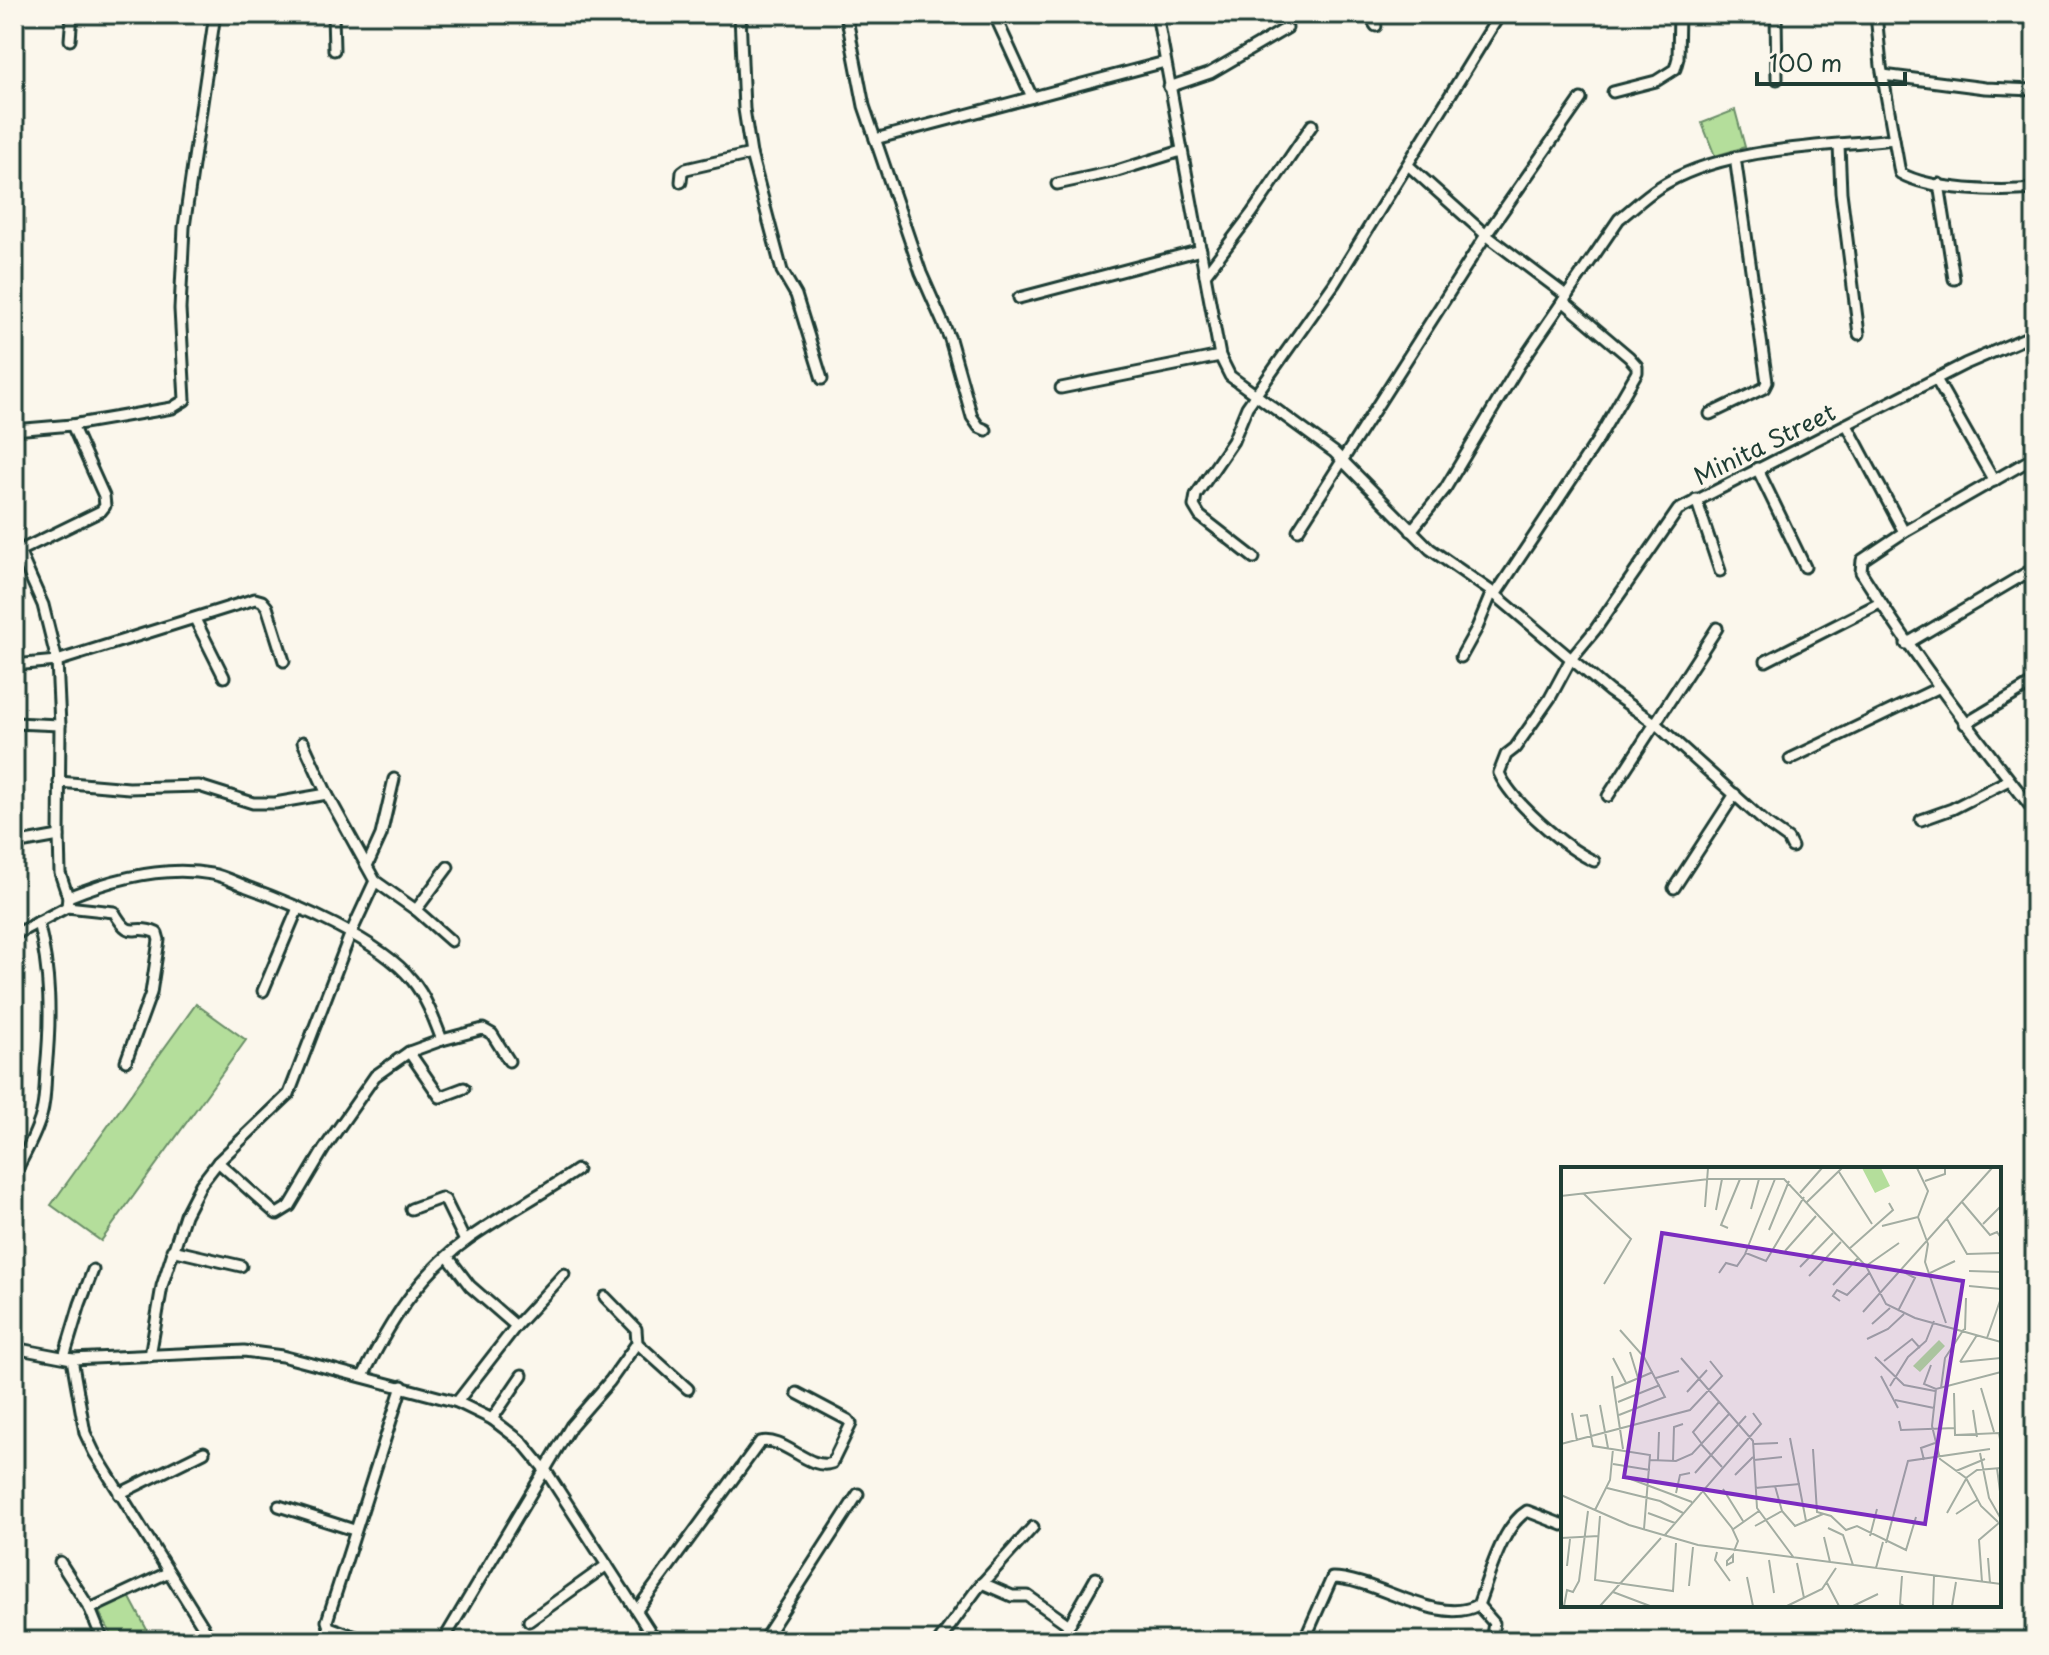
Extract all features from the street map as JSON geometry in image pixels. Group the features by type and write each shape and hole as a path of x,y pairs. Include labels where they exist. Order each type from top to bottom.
{"street":[{"path":"70,40 72,14"},
{"path":"14,430 72,425 172,408 185,400 180,309 184,227 215,14"},
{"path":"333,14 334,50"},
{"path":"740,14 744,109 751,154 782,271 796,295 822,379"},
{"path":"846,14 864,106 875,139 921,273 950,339 972,417 979,427 986,430"},
{"path":"994,14 1032,97"},
{"path":"1157,14 1220,356 1230,376 1343,461 1430,549 1494,594 1571,659 1656,724 1767,824 1788,839 1792,847"},
{"path":"1368,14 1376,26"},
{"path":"1254,558 1200,516 1194,506 1196,495 1233,441 1255,395 1334,284 1409,166 1500,14"},
{"path":"1613,92 1656,81 1675,69 1679,14"},
{"path":"1776,14 1777,79"},
{"path":"1876,14 1875,28 1900,173 1939,184 1999,192 2035,189"},
{"path":"1169,87 1210,73 1287,28"},
{"path":"875,139 1165,62"},
{"path":"1883,75 1985,88 2035,90"},
{"path":"1298,530 1486,235 1581,99"},
{"path":"1205,275 1312,125"},
{"path":"1411,531 1445,489 1520,364 1619,219 1659,187 1717,161 1894,139"},
{"path":"1839,145 1841,192 1859,334"},
{"path":"1057,184 1117,171 1181,151"},
{"path":"681,182 682,172 686,169 751,154"},
{"path":"1710,414 1764,388 1767,382 1735,157"},
{"path":"1409,166 1486,235 1565,298 1637,366 1637,372 1597,441 1494,594 1461,657"},
{"path":"1939,184 1954,279"},
{"path":"1019,298 1201,250"},
{"name":"Minita Street","path":"1594,861 1574,852 1506,788 1499,773 1506,755 1515,748 1550,698 1571,659 1595,630 1678,510 1936,379 2034,336"},
{"path":"1061,388 1220,356"},
{"path":"1936,379 1994,481"},
{"path":"19,551 101,511 105,506 104,496 72,425"},
{"path":"1847,425 1904,532"},
{"path":"2035,457 1904,532 1862,560 1860,565 1861,572 1906,644 2035,812"},
{"path":"1757,468 1805,567"},
{"path":"1696,499 1720,571"},
{"path":"14,540 43,605 57,661 60,873 68,902"},
{"path":"1906,644 2035,568"},
{"path":"14,665 57,661 255,599 262,601 273,623 284,661"},
{"path":"1766,661 1880,603"},
{"path":"195,619 224,677"},
{"path":"1608,796 1717,628"},
{"path":"1965,724 2035,682"},
{"path":"1790,759 1938,688"},
{"path":"14,723 60,725"},
{"path":"303,742 327,794 375,881 416,910 451,941"},
{"path":"367,866 381,835 394,779"},
{"path":"1921,820 1952,809 2009,780"},
{"path":"59,782 129,788 199,786 253,803 275,803 327,794"},
{"path":"1674,888 1735,794"},
{"path":"14,844 59,836"},
{"path":"416,910 448,867"},
{"path":"14,935 68,902 113,880 173,872 213,874 298,908 390,958 411,979 425,1000 442,1040"},
{"path":"150,1356 162,1286 185,1215 201,1184 218,1162 289,1094 350,935 375,881"},
{"path":"68,902 114,912 123,928 157,933 159,940 151,993 126,1061"},
{"path":"263,991 298,908"},
{"path":"14,1175 39,1123 44,1099 51,1024 47,958 38,922"},
{"path":"218,1162 274,1212 283,1212 290,1206 324,1149 375,1076 409,1052 483,1029 492,1034 509,1061"},
{"path":"409,1052 440,1097 464,1088"},
{"path":"363,1376 390,1322 414,1289 465,1241 577,1170"},
{"path":"411,1209 441,1198 445,1200 465,1241"},
{"path":"172,1250 241,1266"},
{"path":"448,1257 470,1286 516,1326"},
{"path":"93,1270 80,1304 68,1358 85,1433 167,1573 212,1641"},
{"path":"457,1402 516,1326 564,1274"},
{"path":"443,1641 571,1426 610,1381 637,1343 636,1329 605,1297"},
{"path":"637,1343 688,1389"},
{"path":"14,1348 68,1358 244,1351 282,1356 457,1402 492,1419 522,1442 546,1471 656,1641"},
{"path":"492,1419 522,1375"},
{"path":"367,1641 327,1626 354,1530 402,1386"},
{"path":"637,1610 760,1442 773,1442 823,1465 832,1463 851,1424 797,1393"},
{"path":"119,1494 204,1452"},
{"path":"763,1641 858,1494"},
{"path":"279,1506 354,1530"},
{"path":"1304,1641 1332,1578 1349,1580 1442,1610 1463,1611 1478,1605 1507,1530 1518,1517 1527,1511 1561,1524"},
{"path":"939,1641 982,1583 1033,1527"},
{"path":"60,1562 90,1609 103,1641"},
{"path":"529,1621 607,1565"},
{"path":"90,1609 167,1573"},
{"path":"1060,1641 1096,1578"},
{"path":"982,1583 1012,1596 1028,1596 1069,1625"},
{"path":"1478,1605 1494,1623 1491,1641"}],"green space":[{"path":"1735,110 1745,147 1715,156 1702,123"},
{"path":"196,1004 246,1040 101,1241 51,1205"},
{"path":"128,1594 153,1641 115,1641 98,1610"}]}
